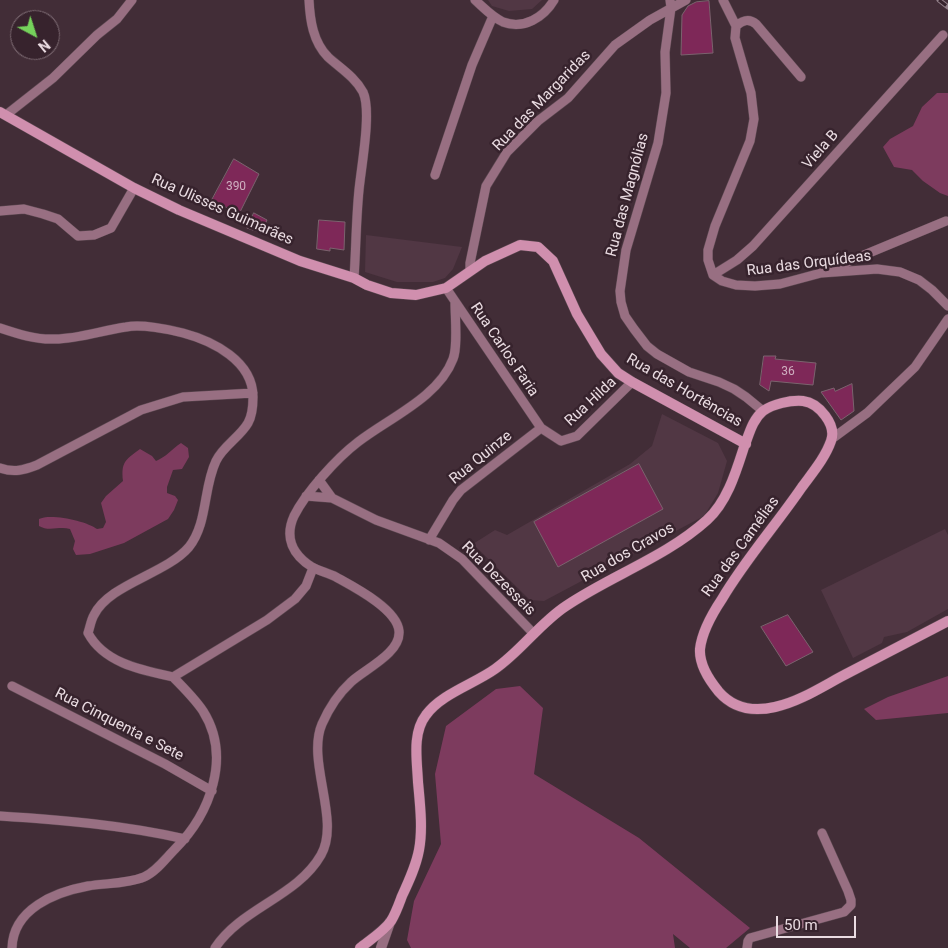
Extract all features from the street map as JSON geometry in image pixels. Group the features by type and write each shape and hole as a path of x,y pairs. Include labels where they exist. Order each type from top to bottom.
{"main road":[{"name":"Rua Ulisses Guimarães","path":"3,113 134,188 231,233 391,293 416,295 446,288"},
{"name":"Rua das Hortências","path":"446,288 484,261 520,246 530,245 538,247 553,261 577,314 601,354 618,372 632,382 746,444"},
{"path":"763,411 785,402 801,401 810,403 830,423 833,438"},
{"name":"Rua dos Cravos","path":"390,922 410,879 419,852 420,832 416,753 418,732 425,716 436,705 498,667 550,617 570,603 679,543 711,517 725,497 751,426 763,411"},
{"name":"Rua das Camélias","path":"833,438 821,462 733,580 712,615 704,632 700,648 701,661 705,672 716,688 728,701 735,705 755,709 776,706 802,697 948,622"},
{"path":"360,948 390,922"}],"street":[{"path":"3,113 53,78 97,36 117,20 132,0"},
{"path":"309,0 310,17 318,42 326,55 353,78 363,92 366,104 365,142 359,192 354,278"},
{"path":"475,0 493,16 513,24 528,22 543,15 554,0"},
{"path":"670,4 686,0"},
{"path":"714,275 708,260 708,250 715,226 750,141 754,119 751,93 735,38 736,26 723,0"},
{"name":"Rua das Margaridas","path":"470,271 486,186 507,152 538,122 568,98 615,45 670,4"},
{"name":"Rua das Magnólias","path":"670,4 665,52 666,93 658,143 626,250 620,302 625,316 634,329 657,354 689,372 719,382 734,390 763,411"},
{"path":"435,175 465,83 493,16"},
{"path":"736,26 746,20 751,20 801,77"},
{"name":"Viela B","path":"714,275 737,260 753,246 943,35"},
{"path":"0,211 24,209 43,214 58,220 78,236 94,236 111,228 134,188"},
{"path":"821,273 946,221"},
{"name":"Rua das Orquídeas","path":"714,275 722,281 736,285 755,286 780,284 821,273 877,269 900,272 919,280 948,306"},
{"name":"Rua Carlos Faria","path":"446,288 541,428"},
{"path":"215,948 232,929 294,884 310,869 321,854 326,840 326,830 318,742 320,728 328,712 342,692 351,682 391,651 398,640 399,630 395,618 385,608 334,576 314,568 293,549 290,540 290,530 293,518 306,496 319,480 356,443 438,385 454,356 456,303"},
{"path":"833,438 867,413 915,367 948,319"},
{"path":"0,328 39,338 56,339 128,326 182,332 226,352 239,362 248,374 253,393 253,406 249,422 216,460 197,534 188,548 174,559 108,598 94,614 88,633 94,645 127,665 173,677 203,711 211,727 217,753 217,773 212,791 201,815 185,839 156,868 145,876 68,891 38,904 21,920 12,942 12,948"},
{"name":"Rua Hilda","path":"541,428 561,441 577,436 632,382"},
{"path":"0,468 8,471 19,471 37,465 141,410 183,397 253,393"},
{"name":"Rua Quinze","path":"429,540 461,490 541,428"},
{"name":"Rua Dezesseis","path":"319,480 332,498"},
{"name":"Rua Dezesseis","path":"306,496 332,498 376,520 440,543 462,559 534,634"},
{"path":"173,677 281,610 295,599 306,586 314,568"},
{"name":"Rua Cinquenta e Sete","path":"12,686 165,764 212,791"},
{"path":"0,816 107,825 185,839"},
{"path":"747,948 750,938 844,912 851,905 848,891 822,833"},
{"path":"381,948 390,922"}],"shaded area":[{"path":"488,0 542,0 532,9 509,11 492,6"},
{"path":"937,93 948,93 948,196 940,193 923,181 912,170 894,167 883,147 890,139 913,126 922,107"},
{"path":"366,235 462,247 453,269 445,278 433,282 397,282 365,272"},
{"path":"662,414 718,443 727,461 718,493 704,516 544,601 530,600 473,544 495,530 507,535 630,464 652,446"},
{"path":"181,443 188,448 189,457 182,469 173,470 167,487 167,493 175,496 178,500 168,519 124,543 90,554 76,555 73,549 75,541 70,529 47,529 39,526 39,519 44,517 60,517 97,529 103,528 106,522 101,503 123,481 125,462 140,449 152,456 156,461"},
{"path":"945,529 948,535 948,609 907,632 884,637 882,643 853,658 821,590"},
{"path":"948,676 948,713 876,720 864,709 888,697"},
{"path":"520,686 543,708 534,774 639,838 750,928 726,948 690,948 673,934 675,948 411,948 407,940 414,901 441,844 435,774 446,726 496,689"}],"building":[{"path":"709,1 713,53 681,55 682,15 688,6 696,2"},
{"path":"234,159 259,174 239,214 212,200"},
{"path":"254,213 267,220 261,233 247,228"},
{"path":"319,220 345,222 344,250 330,248 330,251 317,249"},
{"path":"764,356 776,356 775,359 816,363 813,385 771,381 769,391 760,385"},
{"path":"852,384 854,411 841,420 821,392 834,388 835,391"},
{"path":"639,464 663,509 558,567 534,522"},
{"path":"788,615 813,652 786,666 761,627"}],"railway":[{"path":"939,0 948,7"}]}
